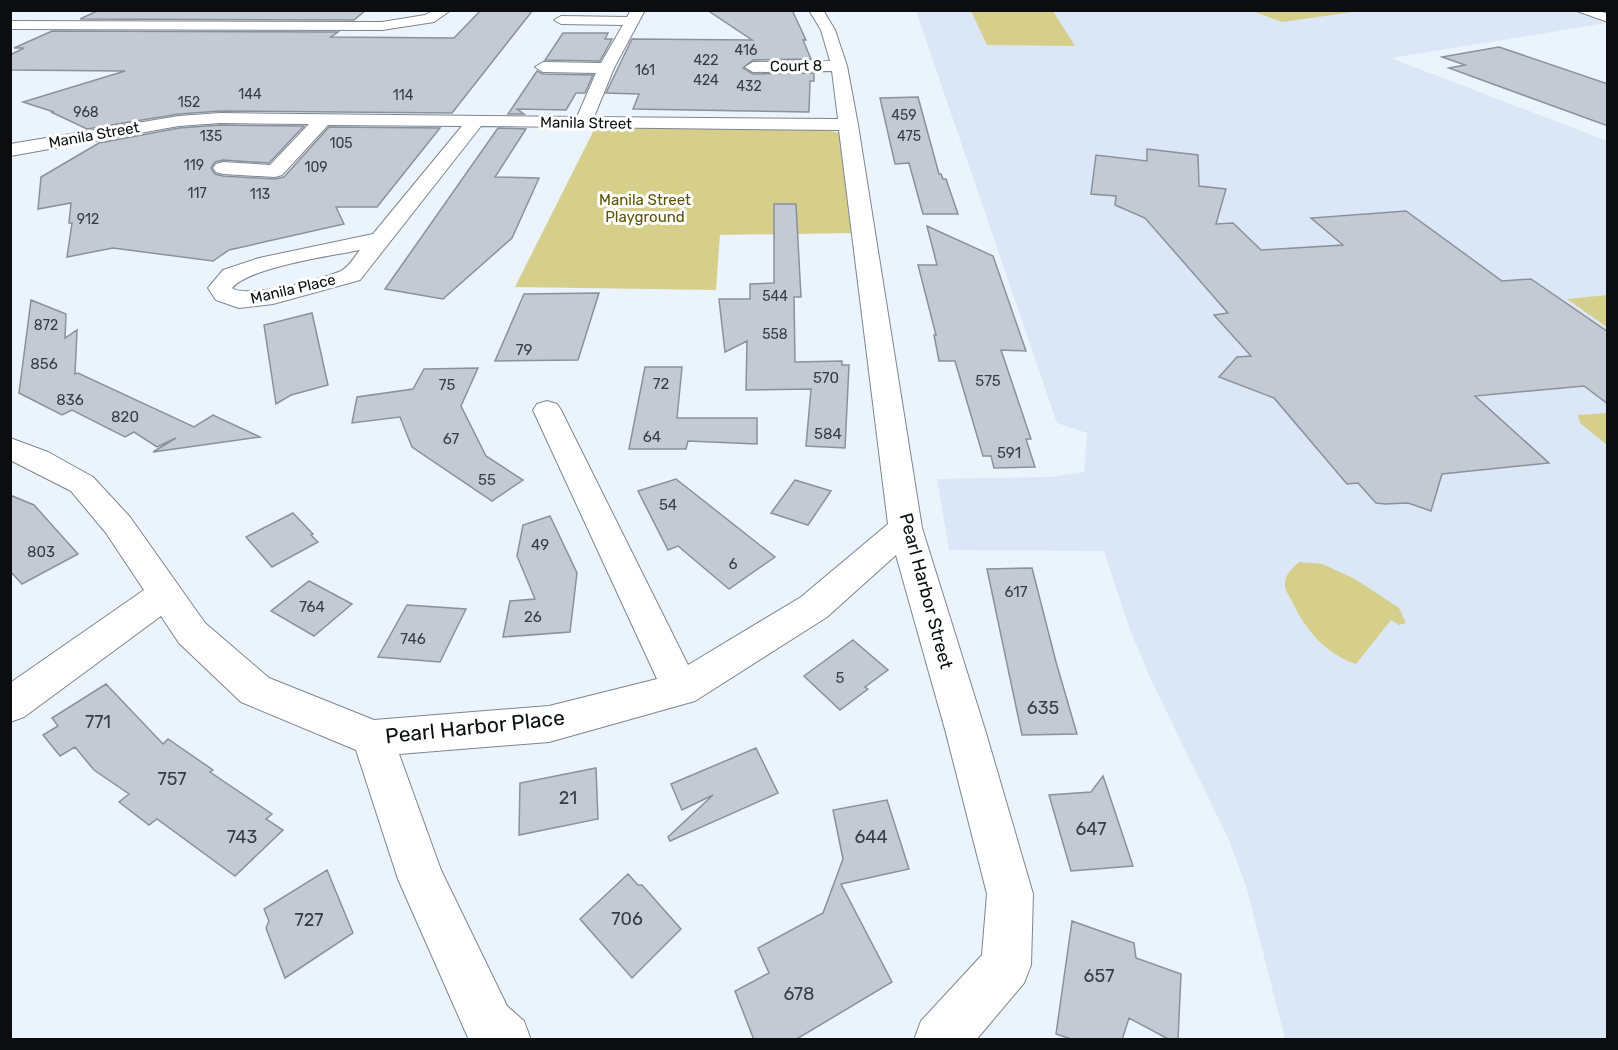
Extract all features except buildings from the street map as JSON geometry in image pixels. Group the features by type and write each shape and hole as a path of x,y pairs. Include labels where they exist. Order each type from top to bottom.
{"street":[{"path":"10,25 382,26 429,19 445,10"},
{"name":"Pearl Harbor Street","path":"816,10 828,30 839,66 905,528 966,733 1010,894 1006,965 940,1040"},
{"path":"1581,10 1608,18"},
{"path":"561,20 635,16"},
{"path":"583,123 606,68 635,16"},
{"name":"Court 8","path":"753,67 839,66"},
{"path":"543,67 606,68"},
{"name":"Manila Street","path":"10,150 179,121 220,118 849,126"},
{"path":"223,168 275,171 322,121"},
{"name":"Manila Place","path":"381,239 267,263 231,275 220,288 225,294 239,302 273,297 352,275 381,239 475,122"},
{"path":"547,410 681,689"},
{"path":"10,448 37,459 82,484 118,525 192,633 255,690 374,738 421,879 489,1024 505,1040"},
{"name":"Pearl Harbor Place","path":"374,738 549,724 681,689 814,607 905,528"},
{"path":"10,705 165,594"}],"shaded area":[{"path":"1569,10 1607,23 1391,58 1607,141 1607,1039 1285,1039 1247,889 1229,840 1152,682 1130,630 1104,551 949,550 937,479 1051,477 1084,472 1087,433 1057,423 916,11"}],"green space":[{"path":"971,11 1053,11 1075,46 987,45"},
{"path":"1252,11 1360,11 1282,22"},
{"name":"Manila Street Playground","path":"595,128 825,130 841,133 855,233 720,235 716,290 515,287"},
{"path":"1607,295 1607,327 1567,299"},
{"path":"1608,413 1607,445 1580,423 1578,415"},
{"path":"1299,562 1322,564 1355,579 1399,608 1406,623 1399,625 1391,620 1356,664 1345,660 1325,647 1309,630 1286,589 1287,575"}]}
